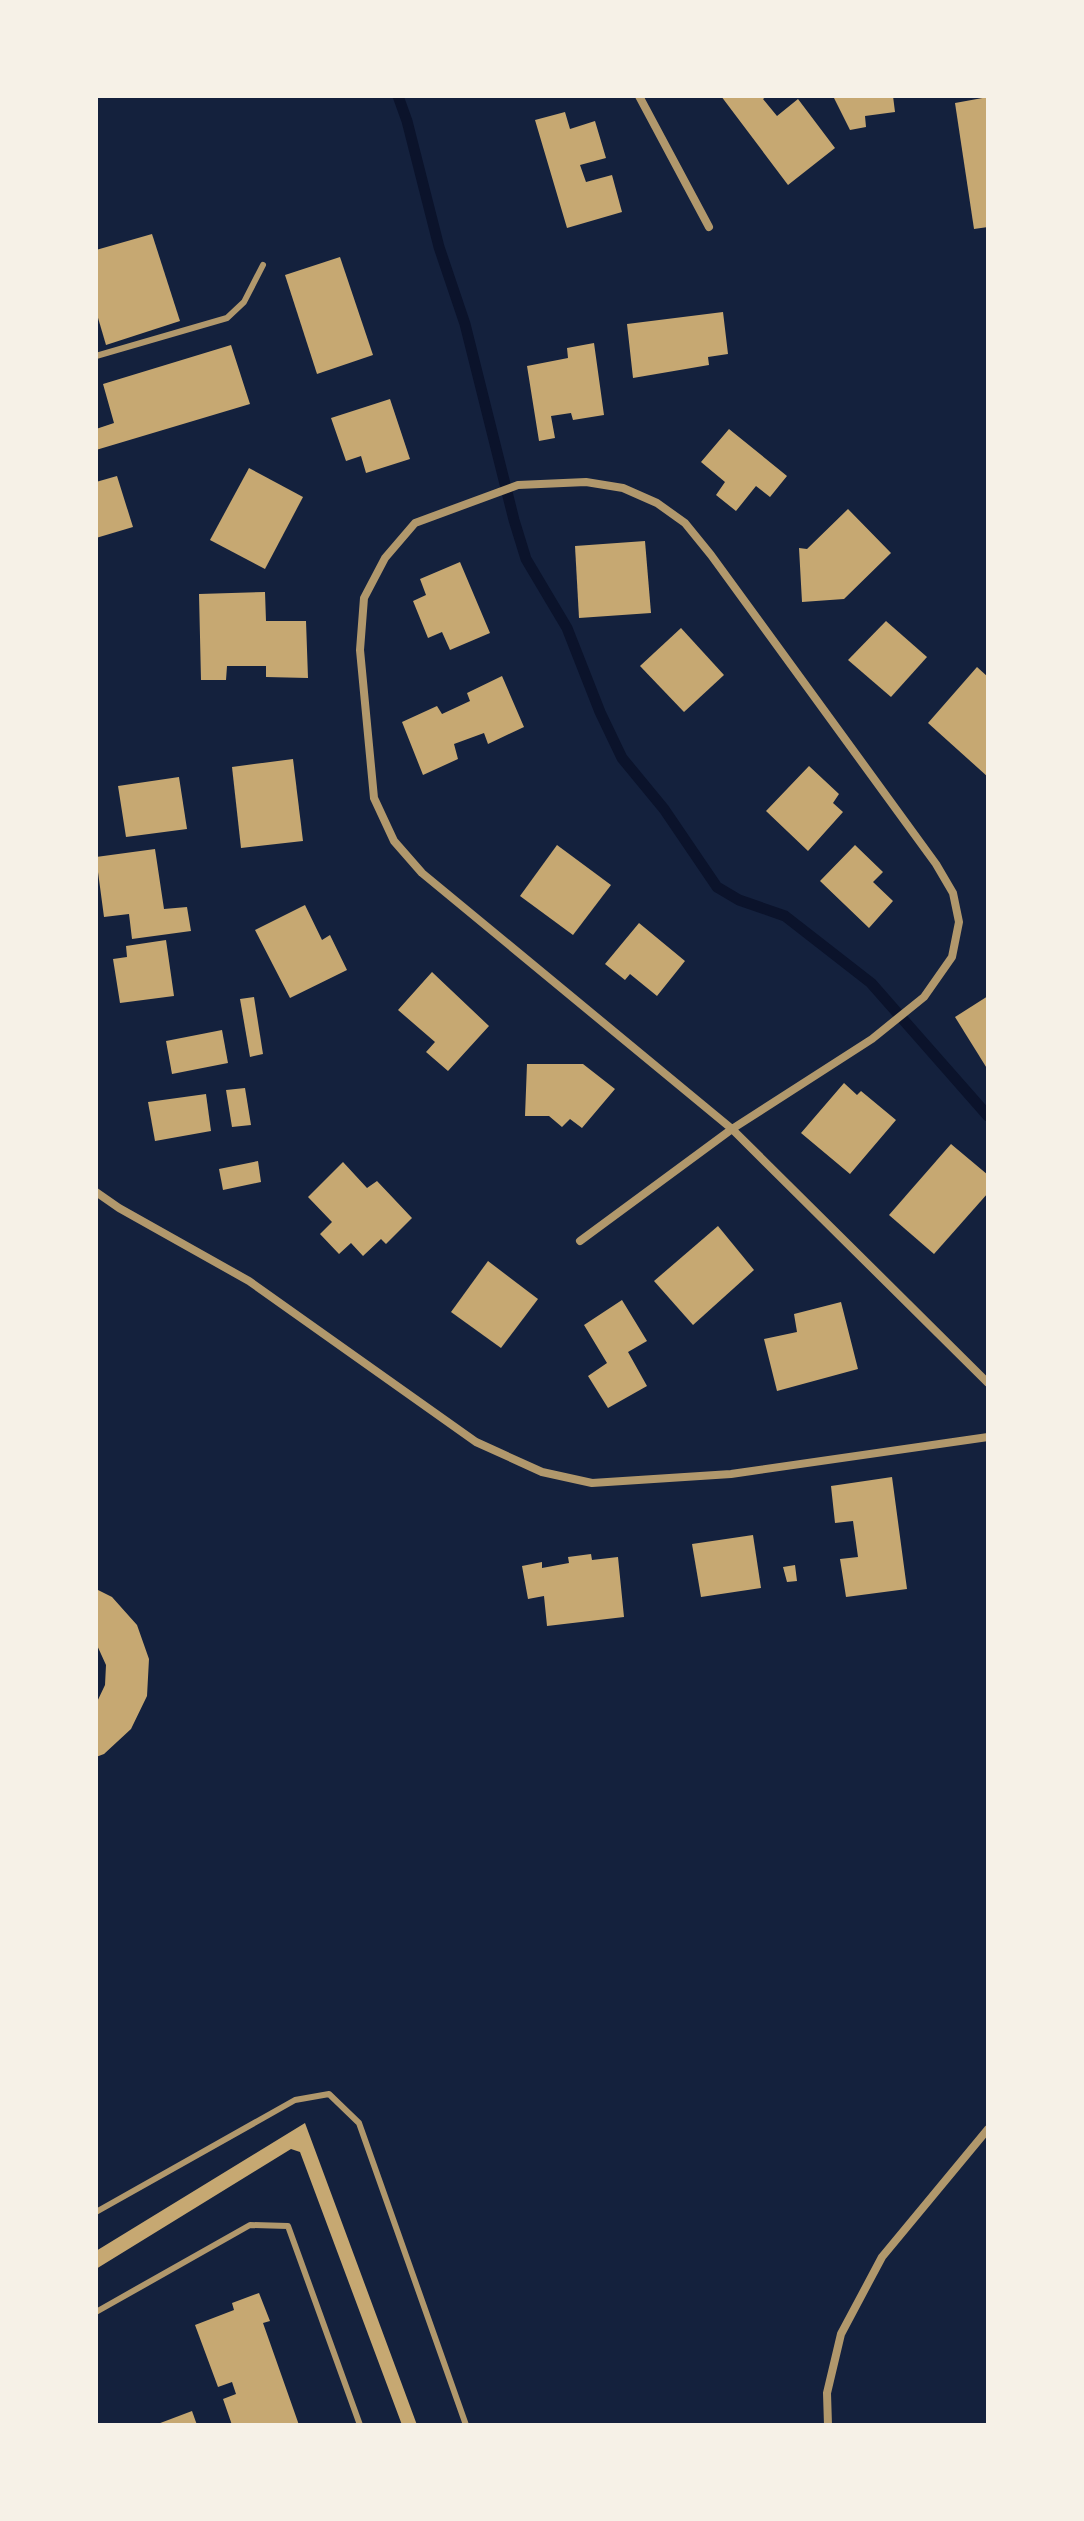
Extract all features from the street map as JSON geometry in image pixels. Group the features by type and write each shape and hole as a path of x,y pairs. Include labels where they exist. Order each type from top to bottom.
{"street":[{"path":"639,96 709,227"},
{"path":"580,1241 732,1129 872,1039 924,997 952,957 959,922 953,893 927,851 685,523 657,503 623,488 586,482 518,485 415,523 385,558 364,598 360,650 374,798 394,841 422,873 732,1129 988,1383"},
{"path":"96,1192 249,1281 476,1442 542,1472 592,1483 731,1474 988,1437"},
{"path":"828,2425 827,2393 841,2334 882,2257 988,2129"}],"lane":[{"path":"96,356 227,318 244,302 263,265"},
{"path":"96,2212 295,2100 329,2094 359,2123 466,2425"},
{"path":"96,2312 250,2225 288,2226 360,2425"}],"building":[{"path":"721,96 767,96 763,99 777,116 798,99 835,148 788,185"},
{"path":"833,96 893,96 895,112 865,116 866,127 850,130"},
{"path":"988,97 988,227 974,229 955,103"},
{"path":"565,112 570,129 595,121 606,158 580,165 586,182 612,175 622,212 567,228 535,120"},
{"path":"152,234 180,321 106,345 96,311 96,250"},
{"path":"340,257 373,355 317,374 285,275"},
{"path":"723,312 728,354 708,357 709,365 633,378 627,324"},
{"path":"594,343 604,415 573,420 571,413 551,416 555,438 539,441 527,366 568,358 567,348"},
{"path":"231,345 250,404 96,450 96,429 114,423 103,384"},
{"path":"390,399 410,459 366,473 361,456 346,461 331,418"},
{"path":"729,429 787,476 770,497 756,486 736,511 716,495 725,482 701,462"},
{"path":"249,468 303,497 265,569 210,540"},
{"path":"117,476 133,527 96,538 96,482"},
{"path":"848,509 891,553 844,599 802,602 799,548 807,549"},
{"path":"645,541 651,613 579,618 575,546"},
{"path":"460,562 490,633 450,650 442,632 428,638 413,601 426,595 420,579"},
{"path":"265,592 266,621 306,621 308,678 266,677 266,666 227,666 226,680 201,680 199,594"},
{"path":"886,621 927,657 891,697 848,660"},
{"path":"681,628 724,675 684,712 640,666"},
{"path":"977,667 988,677 988,777 928,723"},
{"path":"502,676 524,727 488,744 484,733 454,744 458,759 423,775 402,722 437,706 442,714 470,701 467,693"},
{"path":"293,759 303,841 241,848 232,767"},
{"path":"809,766 839,794 833,803 843,812 808,851 766,811"},
{"path":"179,777 187,829 126,837 118,786"},
{"path":"557,845 611,885 573,935 520,896"},
{"path":"855,845 883,872 873,882 893,901 869,928 820,881"},
{"path":"155,849 164,909 187,907 191,931 132,939 129,914 104,917 96,857"},
{"path":"305,905 322,940 330,935 347,970 290,998 255,930"},
{"path":"639,923 685,961 657,996 630,974 625,980 605,964"},
{"path":"166,940 174,996 120,1003 113,959 127,957 126,946"},
{"path":"432,972 489,1026 448,1071 426,1052 435,1042 398,1010"},
{"path":"988,996 988,1070 955,1017"},
{"path":"254,997 263,1054 250,1057 240,999"},
{"path":"222,1030 228,1063 172,1074 166,1041"},
{"path":"527,1064 583,1064 615,1089 582,1128 570,1119 562,1127 549,1116 525,1116"},
{"path":"844,1083 857,1095 861,1091 896,1120 850,1174 801,1133"},
{"path":"245,1088 251,1125 232,1127 226,1090"},
{"path":"206,1094 211,1131 155,1141 148,1102"},
{"path":"951,1144 988,1175 988,1193 934,1254 889,1215"},
{"path":"258,1161 261,1182 223,1190 219,1169"},
{"path":"343,1162 367,1188 377,1181 412,1218 386,1244 381,1239 363,1256 351,1243 339,1254 320,1234 332,1222 308,1197"},
{"path":"718,1226 754,1270 693,1325 654,1281"},
{"path":"488,1261 538,1299 501,1348 451,1312"},
{"path":"622,1300 647,1341 628,1352 647,1386 608,1408 588,1376 607,1363 584,1325"},
{"path":"841,1302 858,1369 777,1391 764,1339 797,1332 794,1314"},
{"path":"892,1477 907,1589 846,1597 840,1559 858,1557 853,1521 835,1523 831,1486"},
{"path":"753,1535 761,1588 701,1597 692,1544"},
{"path":"591,1554 592,1560 618,1557 624,1617 547,1626 544,1596 528,1599 522,1566 542,1562 542,1568 569,1563 568,1557"},
{"path":"795,1565 797,1581 787,1582 783,1567"},
{"path":"96,1589 112,1597 137,1625 149,1659 147,1696 131,1729 104,1754 96,1757 96,1704 105,1685 106,1665 96,1643"},
{"path":"305,2123 417,2425 402,2425 300,2152 291,2149 96,2269 96,2251"},
{"path":"259,2293 270,2321 263,2323 299,2425 232,2425 223,2399 236,2394 232,2382 218,2387 195,2325 234,2310 232,2303"},
{"path":"192,2411 197,2425 155,2425"}],"waterway":[{"path":"398,96 439,247 465,324 526,559 567,628 622,758 664,809 717,887 739,900 785,916 871,983 988,1116"}]}
